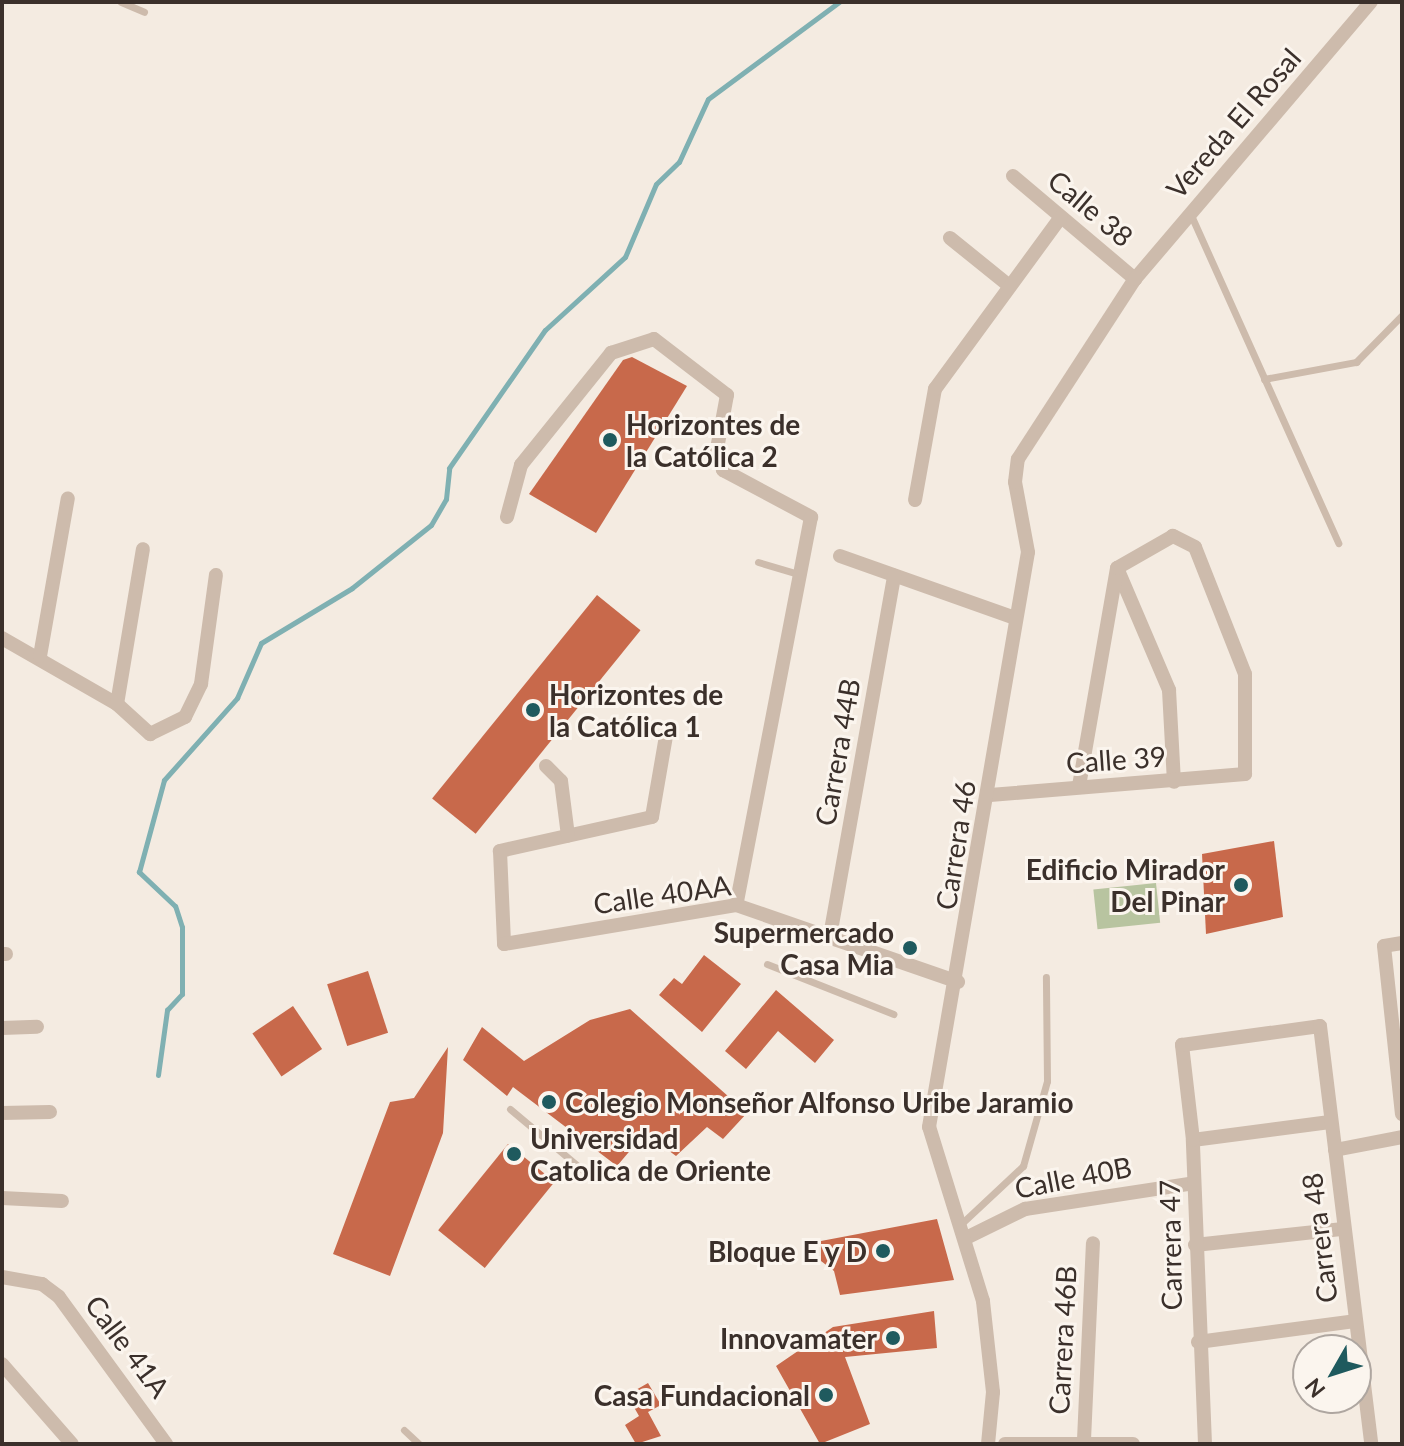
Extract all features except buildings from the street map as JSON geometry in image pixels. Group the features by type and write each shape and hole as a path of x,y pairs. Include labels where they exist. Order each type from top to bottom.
{"street":[{"name":"Vereda El Rosal","path":"1135,279 1371,2"},
{"name":"Calle 38","path":"1013,176 1135,279"},
{"path":"915,500 935,389 1007,284 1061,217"},
{"path":"950,238 1007,284"},
{"name":"Carrera 46","path":"988,1444 992,1370 964,1231 929,1127 958,982 1028,552 1018,459 1135,279"},
{"path":"507,517 521,465 611,353 654,339 721,384 727,395 717,449 723,470 804,509 811,545 736,905"},
{"path":"40,656 68,498"},
{"name":"Calle 39","path":"990,795 1245,774 1245,674 1185,538 1173,536 1117,568"},
{"path":"117,704 143,549"},
{"path":"840,556 1015,618"},
{"path":"1117,568 1169,690 1174,782"},
{"path":"1079,786 1117,568"},
{"path":"2,638 40,656 117,704 150,734 185,717 201,684 216,575"},
{"name":"Carrera 44B","path":"830,936 894,576"},
{"path":"546,766 561,781 568,836 652,817 666,736"},
{"name":"Calle 40AA","path":"568,836 500,851 504,944 736,905 830,936 904,969 958,982"},
{"path":"1402,943 1384,946 1399,1038 1402,1114"},
{"name":"Carrera 47","path":"1205,1444 1198,1342 1193,1140 1182,1045 1320,1026"},
{"name":"Carrera 48","path":"1320,1026 1371,1444"},
{"path":"2,1028 37,1027"},
{"path":"2,1113 50,1112"},
{"path":"1193,1140 1330,1122"},
{"path":"1335,1150 1402,1137"},
{"name":"Calle 40B","path":"964,1231 1025,1209 1194,1183"},
{"path":"2,1198 62,1201"},
{"path":"1195,1245 1343,1229"},
{"name":"Carrera 46B","path":"1084,1440 1093,1243"},
{"name":"Calle 41A","path":"2,1277 42,1284 74,1313 166,1444"},
{"path":"1198,1342 1355,1321"},
{"path":"2,1364 72,1444"},
{"path":"1005,1444 1084,1440 1133,1444"}],"lane":[{"path":"121,2 144,12"},
{"path":"1190,213 1338,543"},
{"path":"1264,379 1356,362 1402,315"},
{"path":"758,562 805,576"},
{"path":"767,964 893,1014"},
{"path":"964,1231 1023,1166 1047,1081 1046,977"},
{"path":"510,1109 584,1171"},
{"path":"404,1430 419,1444"}],"green space":[{"path":"1156,883 1160,923 1098,929 1093,890"}],"waterway":[{"path":"158,1075 167,1010 182,994 182,927 175,906 139,872 164,780 237,698 261,643 352,588 431,525 446,499 449,468 545,330 625,257 656,184 679,162 708,99 839,2"}],"place":[{"name":"Horizontes de la Católica 2","path":"610,440"},
{"name":"Horizontes de la Católica 1","path":"533,710"},
{"name":"Edificio Mirador Del Pinar","path":"1241,885"},
{"name":"Supermercado Casa Mia","path":"910,948"},
{"name":"Colegio Monseñor Alfonso Uribe Jaramio","path":"549,1102"},
{"name":"Universidad Catolica de Oriente","path":"514,1154"},
{"name":"Bloque E y D","path":"883,1251"},
{"name":"Innovamater","path":"893,1338"},
{"name":"Casa Fundacional","path":"826,1395"}]}
